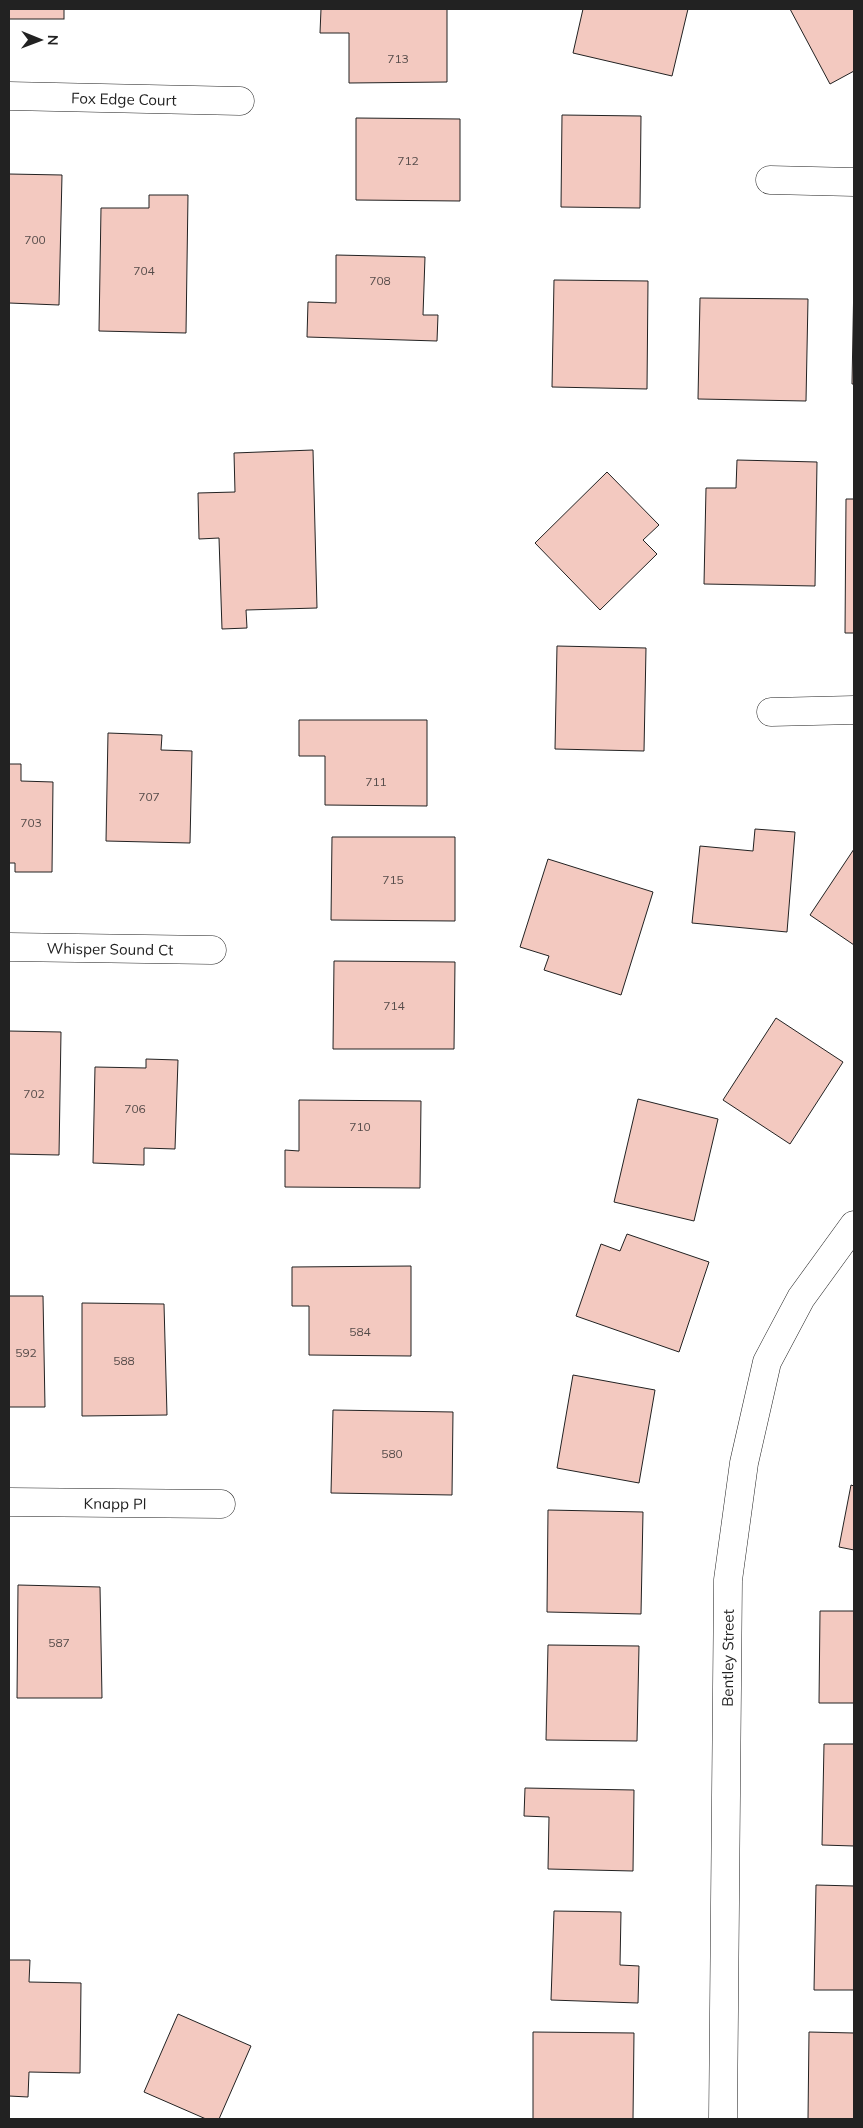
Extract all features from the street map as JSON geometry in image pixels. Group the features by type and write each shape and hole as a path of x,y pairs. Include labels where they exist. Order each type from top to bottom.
{"street":[{"name":"Fox Edge Court","path":"9,96 240,101"},
{"path":"770,180 854,182"},
{"path":"771,712 854,710"},
{"name":"Whisper Sound Ct","path":"9,947 212,950"},
{"name":"Bentley Street","path":"724,2119 728,1580 744,1463 767,1362 800,1298 854,1225"},
{"name":"Knapp Pl","path":"9,1502 221,1504"}],"building":[{"path":"9,9 64,9 64,19 9,19"},
{"path":"321,9 447,9 447,82 349,83 349,33 320,33"},
{"path":"583,9 688,9 672,76 573,53"},
{"path":"790,9 854,9 854,71 830,84"},
{"path":"562,115 641,116 640,208 561,207"},
{"path":"356,118 460,119 460,201 356,200"},
{"path":"9,174 62,175 59,305 9,303"},
{"path":"149,195 188,195 186,333 99,331 101,208 149,208"},
{"path":"336,255 425,257 423,315 438,315 437,341 307,337 308,302 336,303"},
{"path":"854,276 854,384 852,384"},
{"path":"554,280 648,281 647,389 552,387"},
{"path":"700,298 808,299 806,401 698,399"},
{"path":"313,450 317,608 246,610 247,628 222,629 219,538 199,539 198,493 235,492 234,453"},
{"path":"737,460 817,462 815,586 704,584 706,488 736,488"},
{"path":"607,472 659,525 643,540 657,554 600,610 535,543"},
{"path":"846,499 854,499 854,633 845,633"},
{"path":"557,646 646,648 644,751 555,749"},
{"path":"299,720 427,720 427,806 325,805 325,756 299,756"},
{"path":"108,733 162,735 161,750 192,751 190,843 106,841"},
{"path":"9,764 21,764 21,781 53,782 52,872 15,872 15,863 9,863"},
{"path":"755,829 795,832 787,932 692,923 700,846 753,851"},
{"path":"332,837 455,837 455,921 331,920"},
{"path":"854,849 854,945 810,915"},
{"path":"548,859 653,892 621,995 544,970 549,956 520,947"},
{"path":"334,961 455,962 454,1049 333,1049"},
{"path":"776,1018 843,1062 790,1144 723,1100"},
{"path":"9,1031 61,1032 59,1155 9,1154"},
{"path":"146,1059 178,1060 175,1149 144,1148 144,1165 93,1163 95,1067 146,1068"},
{"path":"638,1099 718,1119 694,1221 614,1202"},
{"path":"299,1100 421,1101 420,1188 285,1187 285,1150 299,1151"},
{"path":"627,1234 709,1262 679,1352 576,1316 601,1244 620,1251"},
{"path":"411,1266 411,1356 309,1355 309,1306 292,1306 292,1267"},
{"path":"9,1296 43,1296 45,1407 9,1407"},
{"path":"82,1303 164,1304 167,1415 82,1416"},
{"path":"573,1375 655,1390 639,1483 557,1468"},
{"path":"333,1410 453,1412 452,1495 331,1493"},
{"path":"851,1485 854,1486 854,1550 839,1547"},
{"path":"548,1510 643,1512 641,1614 547,1612"},
{"path":"18,1585 100,1587 102,1698 17,1698"},
{"path":"820,1611 854,1611 854,1703 819,1703"},
{"path":"548,1645 639,1646 637,1741 546,1740"},
{"path":"824,1744 854,1744 854,1846 822,1845"},
{"path":"525,1788 634,1790 633,1871 548,1869 549,1817 524,1816"},
{"path":"816,1885 854,1886 854,1990 814,1990"},
{"path":"554,1911 621,1912 620,1965 639,1966 638,2003 551,2000"},
{"path":"9,1960 30,1960 29,1982 81,1983 80,2073 29,2072 28,2097 9,2096"},
{"path":"178,2014 251,2046 219,2119 206,2119 144,2092"},
{"path":"533,2032 634,2033 633,2119 533,2119"},
{"path":"809,2032 854,2033 854,2119 808,2119"}]}
